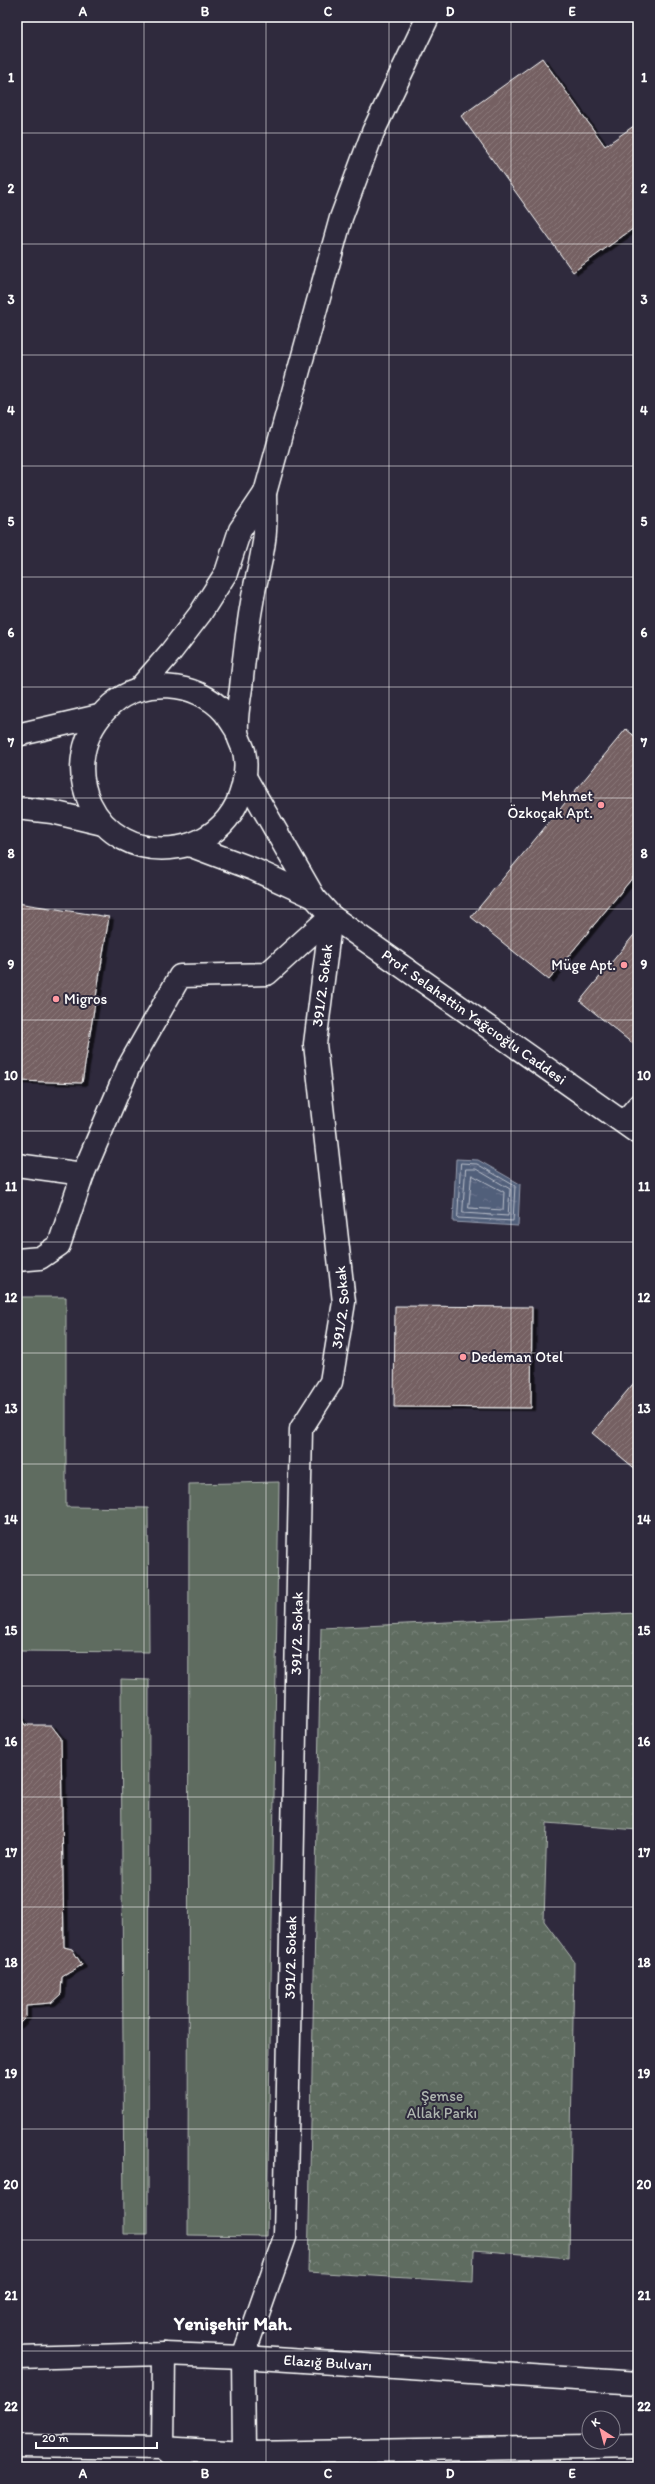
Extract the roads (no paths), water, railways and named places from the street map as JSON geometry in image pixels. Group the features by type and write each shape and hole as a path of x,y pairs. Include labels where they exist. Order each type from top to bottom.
{"street":[{"path":"237,731 243,662 265,533 265,493 341,218 374,132 428,17"},
{"path":"138,690 170,653 200,614 226,573 240,530 265,493"},
{"path":"160,686 184,688 205,697 224,712 237,731 244,753 245,777 239,799 227,819 210,835 189,846 166,850 143,847 121,838 103,824 89,804 82,782 84,751 88,736 99,716 117,700 138,690 160,686"},
{"path":"17,735 99,716"},
{"name":"Prof. Selahattin Yağcıoğlu Caddesi","path":"245,777 314,897 331,916 633,1120"},
{"path":"17,808 52,812 103,824"},
{"name":"Prof. Selahattin Yağcıoğlu Caddesi","path":"189,846 253,869 314,897"},
{"path":"17,1260 40,1258 59,1244 83,1174 129,1066 180,976 267,974 331,916"},
{"name":"391/2. Sokak","path":"239,2460 243,2357 285,2237 301,1429 331,1382 344,1302 315,1044 331,916"},
{"path":"17,1165 83,1174"},
{"path":"164,2354 163,2448 184,2467"},
{"name":"Elazığ Bulvarı","path":"17,2358 164,2354 243,2357 638,2383"},
{"path":"17,2446 163,2448 239,2460 638,2446"}],"water":[{"path":"456,1159 478,1160 520,1184 518,1226 453,1222"}],"place":[{"name":"Mehmet Özkoçak Apt.","path":"601,805"},
{"name":"Müge Apt.","path":"624,965"},
{"name":"Migros","path":"56,999"},
{"name":"Dedeman Otel","path":"463,1357"}],"district":[{"name":"Yenişehir Mah.","path":"233,2323"}],"park label":[{"name":"Şemse Allak Parkı","path":"442,2104"}]}
